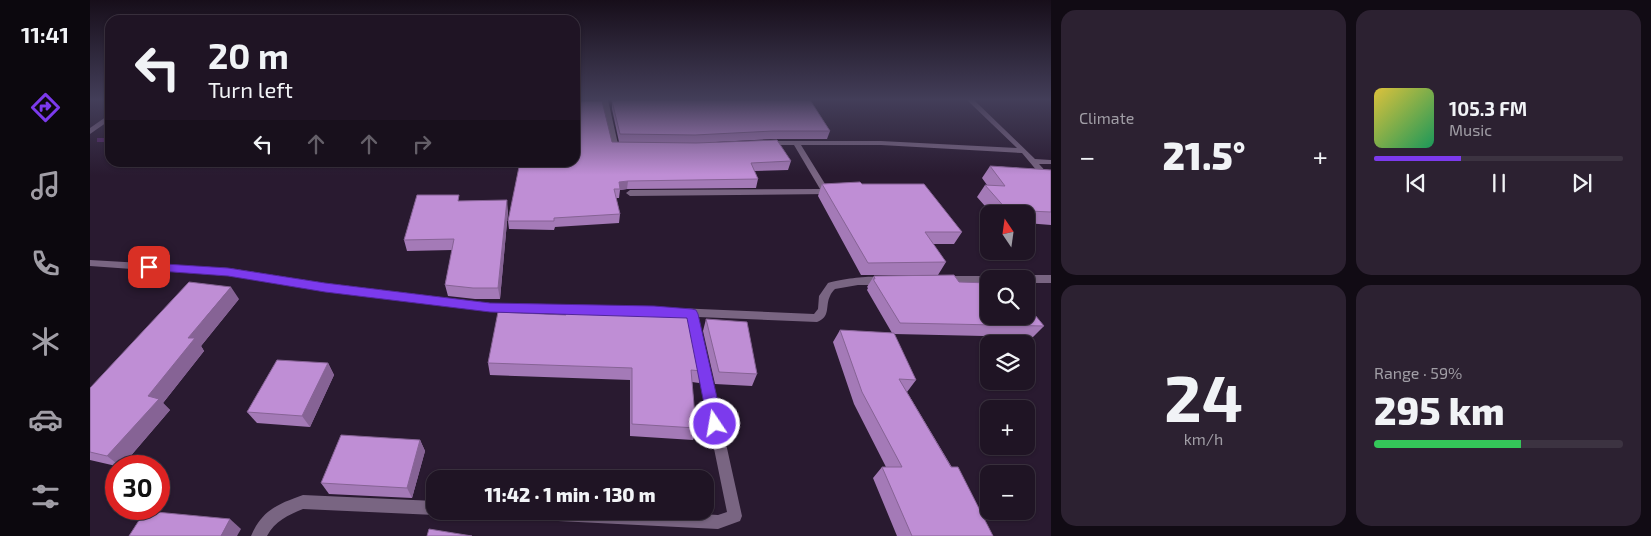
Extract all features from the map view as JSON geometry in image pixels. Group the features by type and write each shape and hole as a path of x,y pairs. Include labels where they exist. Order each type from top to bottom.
{"street":[{"path":"610,125 614,146 634,146"},
{"path":"996,125 1024,151 1051,182"},
{"path":"630,193 826,192 796,143"},
{"path":"752,144 881,143 1024,151"},
{"path":"1033,161 1051,162"},
{"path":"90,263 228,272 325,287 490,307 654,311 817,318 823,310 824,296 832,286 858,281 896,281"},
{"path":"1035,279 1051,279"},
{"path":"933,280 980,280"},
{"path":"678,520 718,522 735,516 692,314"},
{"path":"259,536 266,523 282,510 303,502 426,508"}],"building":[{"path":"580,125 608,125 612,142 696,143 777,140 791,161 751,163 758,179 619,182 620,189 614,189 620,214 554,218 554,221 508,221 519,167 580,167"},
{"path":"618,125 826,125 830,131 773,131 695,135 620,134"},
{"path":"990,166 1051,170 1051,212 1035,211 1035,205 1003,205 985,185 1005,186"},
{"path":"860,182 862,184 924,184 962,232 925,232 946,262 868,263 822,184"},
{"path":"417,195 459,195 458,201 507,200 498,288 445,285 454,239 404,240"},
{"path":"954,275 959,282 980,283 980,325 900,323 873,279 875,279 874,276"},
{"path":"189,282 231,287 188,338 195,338 148,396 159,399 108,455 90,452 90,388"},
{"path":"566,310 614,311 691,318 702,371 691,370 696,428 632,424 632,368 488,363 498,312 566,315"},
{"path":"1035,315 1044,326 996,325 1035,325"},
{"path":"706,319 747,322 757,374 719,372"},
{"path":"840,330 894,333 916,380 899,379 951,467 958,467 980,510 980,520 985,520 993,536 912,536 882,467 902,467 862,392"},
{"path":"277,360 328,363 302,416 247,412"},
{"path":"341,435 420,440 407,488 321,483"},
{"path":"170,513 230,519 221,536 129,536 139,520 170,520"},
{"path":"429,529 472,536 427,536"}],"waterway":[{"path":"100,140 105,140"}],"route":[{"path":"149,267 228,272 325,287 490,307 654,311 692,314 715,424"}]}
